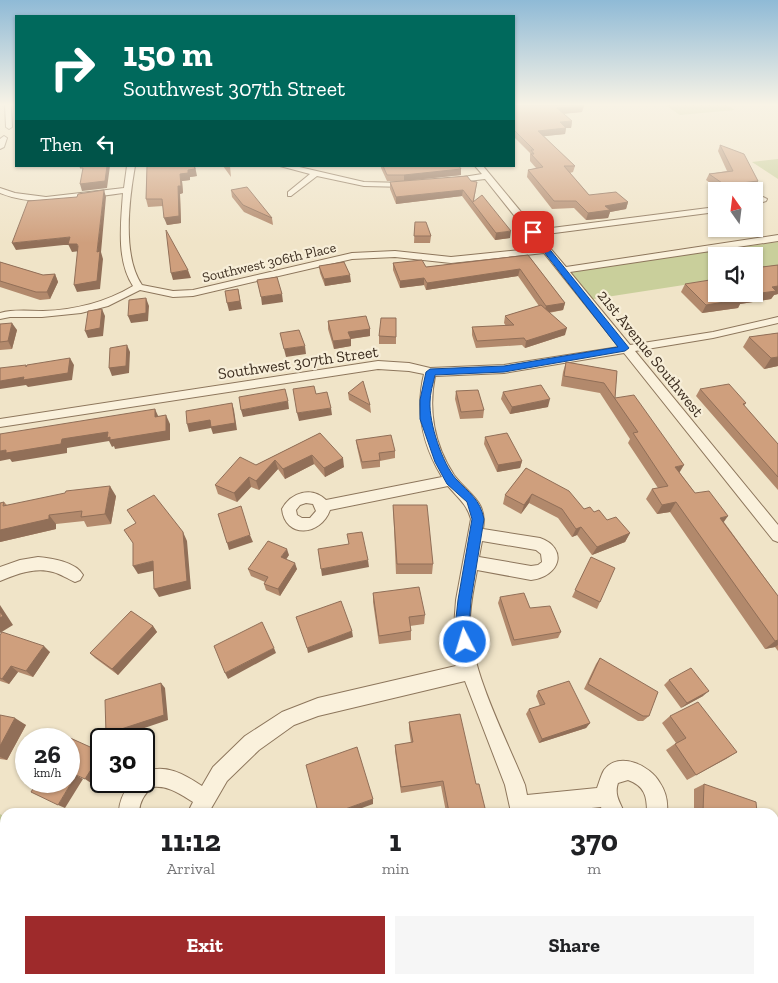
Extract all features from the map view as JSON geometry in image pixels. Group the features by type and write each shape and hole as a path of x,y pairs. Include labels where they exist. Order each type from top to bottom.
{"street":[{"path":"1,313 45,314 84,309 120,299 139,287 132,278 126,250 128,190 131,167"},
{"path":"288,167 376,185 413,184"},
{"name":"21st Avenue Southwest","path":"480,167 778,536"},
{"path":"291,194 316,174"},
{"path":"442,182 487,176"},
{"path":"0,190 9,195 52,198 128,190"},
{"path":"0,202 9,195"},
{"path":"533,232 708,210"},
{"path":"563,270 778,238"},
{"name":"Southwest 306th Place","path":"139,287 172,294 193,294 352,256 395,254 451,260 547,250"},
{"name":"Southwest 307th Street","path":"0,422 378,365 409,367 430,372 504,369 712,335 778,320"},
{"path":"430,372 425,400 425,419 440,462 451,480 471,499 478,519 462,627 470,671 515,785 521,808"},
{"path":"323,506 451,480"},
{"path":"471,562 531,573 547,569 550,563 548,551 540,544 476,534"},
{"path":"0,574 33,564 53,564 75,575"},
{"path":"129,808 129,804 140,784 149,778 159,776 168,777 202,806 220,774 252,742 288,718 318,707 470,671"},
{"path":"543,808 610,805 608,781 613,774 619,771 636,772 644,777 656,793 657,808"}],"green space":[{"path":"778,159 778,179 752,162"},
{"path":"778,242 778,271 763,274 763,247 742,247"},
{"path":"708,252 708,281 587,300 565,272"}],"building":[{"path":"532,151 559,151 575,166 564,166 589,195 616,192 628,202 605,206 610,210 588,213 576,201 554,201 528,170 543,167 531,154 534,154"},
{"path":"723,151 736,151 744,154 758,181 721,182 709,174 733,171"},
{"path":"107,167 105,181 80,184 83,168 80,168"},
{"path":"147,167 194,167 195,169 188,170 188,173 180,174 181,186 178,186 179,216 164,218 162,199 146,199"},
{"path":"383,167 460,167 461,169 404,175 387,175"},
{"path":"467,176 471,181 477,182 473,202 482,195 511,231 496,233 463,190 396,197 390,182"},
{"path":"247,187 272,218 243,205 231,190"},
{"path":"104,190 97,252 100,251 97,281 74,285 78,246 77,244 68,244 70,237 12,243 28,201 77,197 78,194"},
{"path":"415,222 426,222 431,236 414,236"},
{"path":"166,230 188,270 171,273"},
{"path":"528,255 565,303 546,306 520,269 427,283 424,278 400,281 393,263 422,260 426,267"},
{"path":"0,262 43,275 55,274 47,292 36,292 0,281"},
{"path":"344,262 350,275 324,279 319,266"},
{"path":"778,265 778,286 772,287 776,291 763,293 763,267"},
{"path":"277,277 282,294 261,297 257,280"},
{"path":"708,280 708,302 724,302 706,305 685,284"},
{"path":"238,289 240,301 227,303 225,291"},
{"path":"146,298 146,313 128,316 129,300"},
{"path":"541,305 567,328 526,341 524,338 477,341 472,327 514,325 505,316"},
{"path":"102,309 100,328 85,331 88,311"},
{"path":"366,316 370,329 348,332 351,339 333,341 328,321"},
{"path":"381,318 396,318 396,337 379,336"},
{"path":"12,323 8,341 0,342 0,324"},
{"path":"299,330 305,346 284,349 280,333"},
{"path":"778,333 778,357 771,358 749,337"},
{"path":"127,345 126,366 109,368 110,348"},
{"path":"70,358 68,373 23,380 24,377 0,381 0,368 26,365 26,367 27,365"},
{"path":"566,362 617,371 615,398 634,395 684,465 675,467 695,493 709,491 728,516 720,518 778,596 778,640 775,641 676,502 662,505 652,489 668,486 633,433 638,432 604,383 564,376"},
{"path":"363,381 370,405 348,393"},
{"path":"729,384 746,403 743,404 778,444 778,477 700,389"},
{"path":"541,385 550,399 512,407 503,392"},
{"path":"314,386 316,394 327,392 331,408 297,413 293,389"},
{"path":"285,389 288,401 241,410 239,397"},
{"path":"478,390 484,410 461,412 456,391"},
{"path":"232,403 235,423 211,427 210,420 187,424 186,411"},
{"path":"155,409 155,417 166,415 166,431 110,440 110,437 107,438 108,432 62,439 61,444 6,453 6,450 0,451 0,434"},
{"path":"320,433 343,458 324,468 312,455 283,469 275,460 256,481 249,477 234,493 215,485 240,457 256,465"},
{"path":"507,433 522,461 498,465 485,437"},
{"path":"391,435 395,451 379,453 380,460 362,462 356,440"},
{"path":"526,468 569,491 584,509 590,507 594,512 599,510 607,520 616,517 630,533 597,547 581,527 576,529 562,509 532,494 524,505 505,495"},
{"path":"110,486 105,514 81,517 82,511 49,515 49,519 0,530 0,503 4,502 3,506 65,493 66,491"},
{"path":"154,495 183,532 187,581 154,589 153,561 133,566 133,543 124,530 136,523 127,510"},
{"path":"393,505 427,505 433,564 397,564"},
{"path":"241,506 250,535 227,543 218,514"},
{"path":"362,532 368,560 321,569 318,549 349,544 347,534"},
{"path":"268,541 287,549 281,557 295,563 278,589 264,584 268,577 248,569"},
{"path":"591,557 615,568 600,602 575,590"},
{"path":"419,587 425,615 409,617 411,631 379,636 373,593"},
{"path":"524,593 530,608 550,606 561,632 514,640 500,597"},
{"path":"341,601 352,631 307,648 296,617"},
{"path":"131,611 153,626 112,669 90,653"},
{"path":"262,622 274,648 225,673 214,646"},
{"path":"2,632 44,646 26,671 11,666 2,679 0,678 0,635"},
{"path":"600,658 658,692 649,716 643,716 588,684"},
{"path":"691,668 709,691 687,703 669,680"},
{"path":"569,681 590,723 542,739 529,709 545,704 538,691"},
{"path":"161,683 164,715 124,728 106,728 105,700"},
{"path":"698,702 737,752 696,775 675,744 686,738 670,716"},
{"path":"460,714 476,784 479,784 485,808 448,808 443,781 401,787 395,745 413,742 409,722"},
{"path":"0,715 15,718 0,746"},
{"path":"80,742 90,747 90,771 85,779 80,777"},
{"path":"357,747 373,799 348,808 317,808 306,765"},
{"path":"704,784 756,802 757,808 703,808"},
{"path":"33,793 65,793 58,805"}],"route":[{"path":"465,642 462,627 464,600 478,519 471,499 451,480 440,462 425,419 425,400 430,372 504,369 625,348 533,232"}]}
